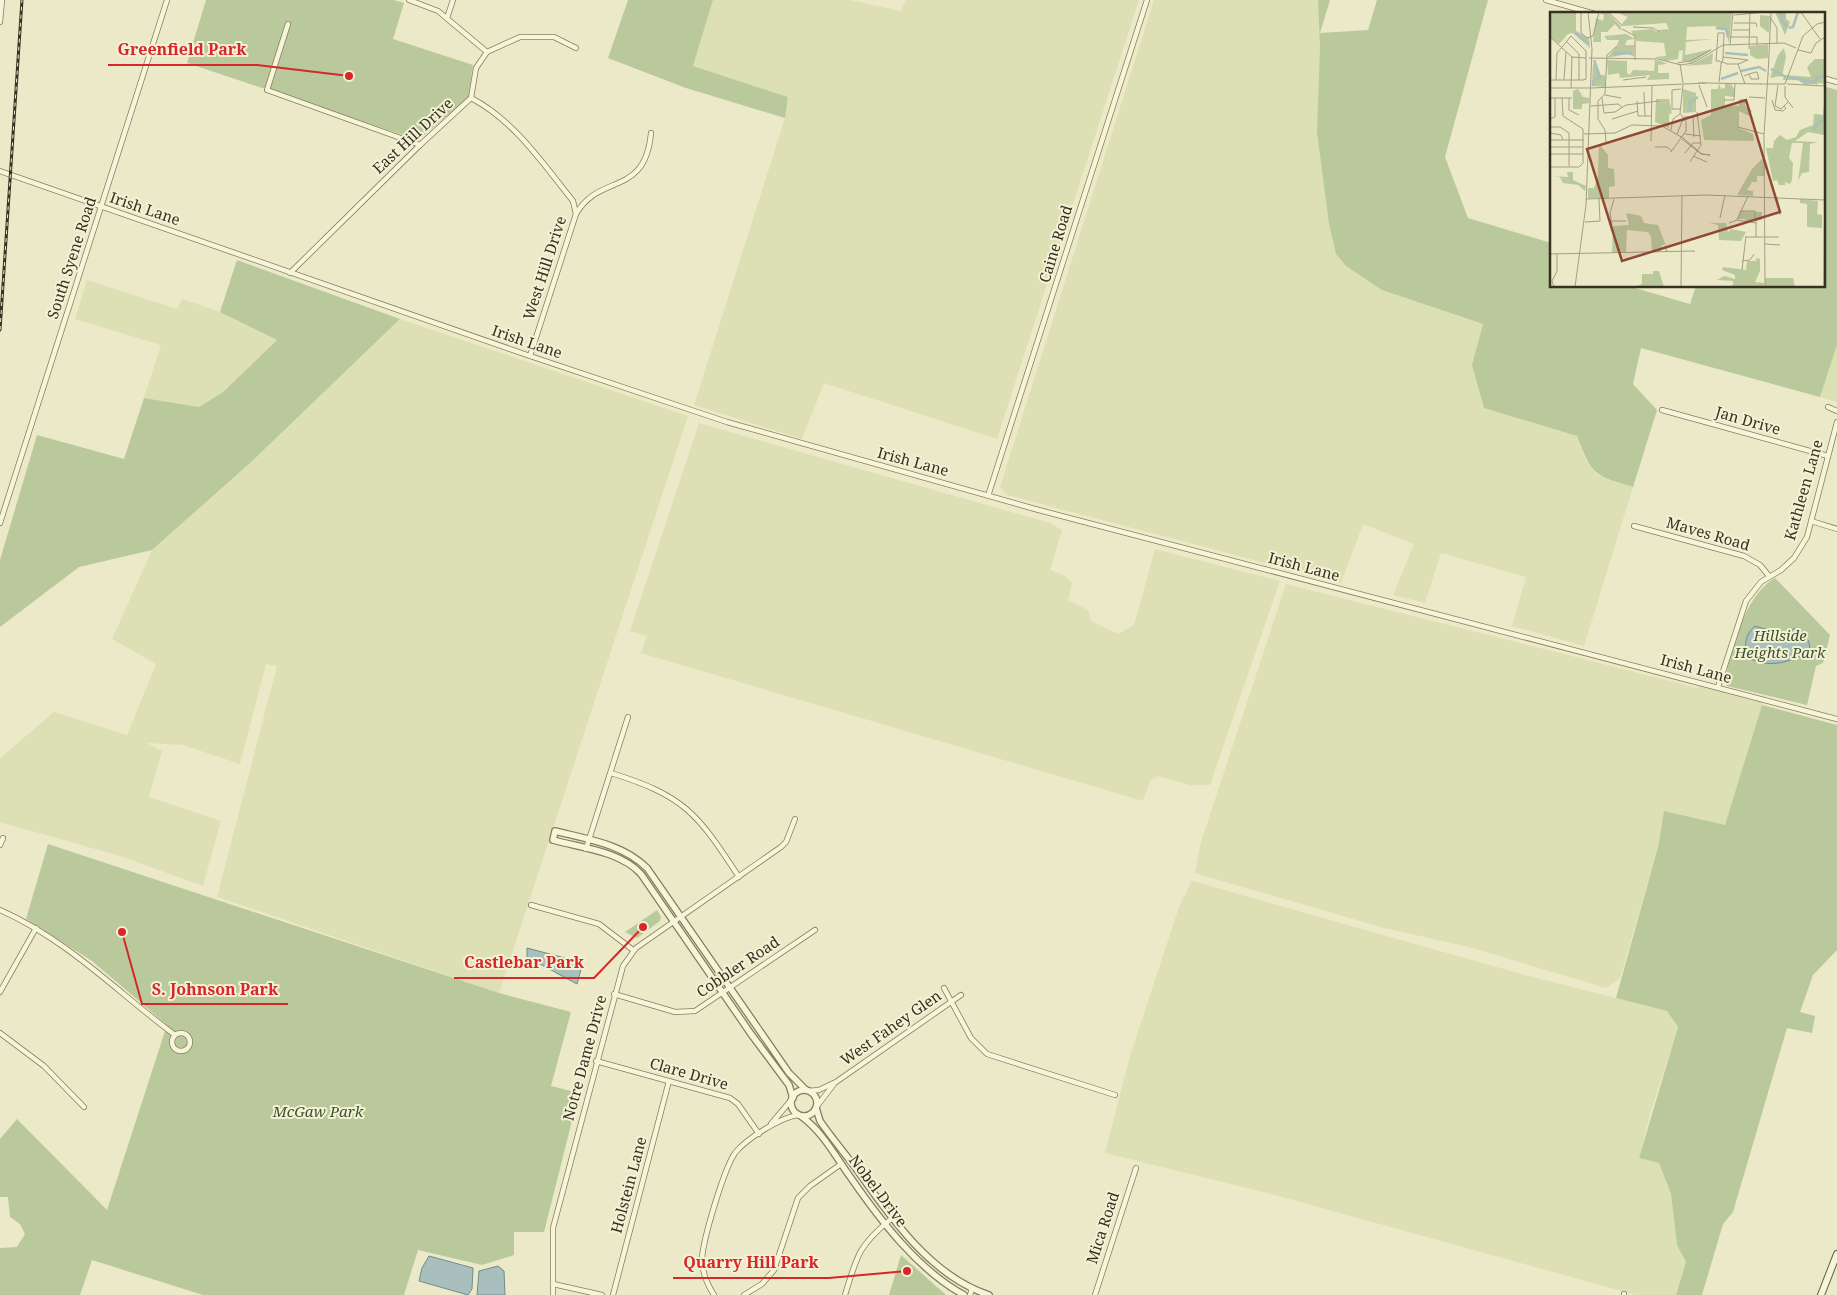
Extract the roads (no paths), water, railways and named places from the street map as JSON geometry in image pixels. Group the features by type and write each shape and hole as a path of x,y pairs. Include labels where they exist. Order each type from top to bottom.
{"main road":[{"path":"1823,1295 1837,1254"}],"street":[{"path":"0,22 2,0"},
{"name":"South Syene Road","path":"0,522 167,0"},
{"path":"409,0 438,11 486,52 512,39 528,37 554,37 576,48"},
{"path":"447,18 453,0"},
{"name":"Caine Road","path":"988,496 1147,0"},
{"path":"1546,0 1588,12"},
{"path":"288,24 267,90 420,145"},
{"name":"East Hill Drive","path":"290,273 420,145 471,98 476,68 486,52"},
{"path":"1824,78 1837,82"},
{"path":"471,98 496,113 513,130 573,201 576,214"},
{"name":"West Hill Drive","path":"530,356 576,214 591,197 638,171 647,157 651,133"},
{"name":"Irish Lane","path":"0,171 530,356 727,422 988,496 1837,719"},
{"path":"1828,407 1837,412"},
{"name":"Jan Drive","path":"1662,410 1828,456"},
{"name":"Kathleen Lane","path":"1718,687 1746,601 1761,582 1783,568 1800,550 1811,521 1837,422"},
{"path":"1811,521 1837,529"},
{"name":"Maves Road","path":"1634,526 1744,556 1760,565 1769,576"},
{"path":"586,849 628,717"},
{"path":"611,773 645,784 685,806 710,834 739,877"},
{"name":"Notre Dame Drive","path":"552,1295 553,1228 596,1061 623,966 633,950 781,847 795,818"},
{"name":"Nobel Drive","path":"964,1295 931,1272 884,1225 820,1132 794,1111 789,1085 751,1034 636,868 617,857 553,840 555,831 625,852 647,868 789,1073 816,1098 820,1121 892,1219 946,1273 971,1292 989,1295"},
{"path":"0,845 3,838"},
{"path":"641,874 647,868"},
{"path":"530,905 599,924 633,950"},
{"path":"0,910 36,928 89,964 175,1035"},
{"path":"0,992 36,928"},
{"name":"Cobbler Road","path":"614,994 681,1013 698,1010 815,930"},
{"path":"944,988 972,1038 987,1054 1115,1095"},
{"name":"West Fahey Glen","path":"836,1082 961,995"},
{"path":"751,1034 759,1028"},
{"path":"0,1033 44,1066 84,1107"},
{"path":"180,1033 188,1036 190,1044 187,1050 181,1052 175,1049 172,1041 175,1035 180,1033"},
{"name":"Clare Drive","path":"596,1061 723,1095 734,1100 759,1134"},
{"name":"Holstein Lane","path":"613,1295 669,1081"},
{"path":"769,1127 800,1091 818,1090 836,1082"},
{"path":"714,1295 705,1279 702,1258 724,1174 736,1151 769,1127 790,1116 812,1113 836,1082"},
{"path":"744,1295 762,1284 774,1270 793,1210 802,1192 841,1164"},
{"name":"Mica Road","path":"1095,1295 1136,1168"},
{"path":"845,1295 859,1251 892,1219"},
{"path":"553,1284 602,1295"}],"water":[{"path":"1755,626 1785,635 1797,628 1808,641 1809,651 1794,659 1778,663 1771,664 1755,661 1747,657 1746,644 1747,636"},
{"path":"527,948 580,962 582,966 577,984 527,957"},
{"path":"429,1256 473,1268 472,1289 468,1295 419,1281 422,1268"},
{"path":"498,1266 504,1271 505,1295 477,1295 479,1271"}],"railway":[{"path":"0,330 22,0"}],"place":[{"name":"Greenfield Park","path":"349,76"},
{"name":"Castlebar Park","path":"643,927"},
{"name":"S. Johnson Park","path":"122,932"},
{"name":"Quarry Hill Park","path":"907,1271"}],"park label":[{"name":"Hillside Heights Park","path":"1780,644"},
{"name":"McGaw Park","path":"318,1112"}]}
